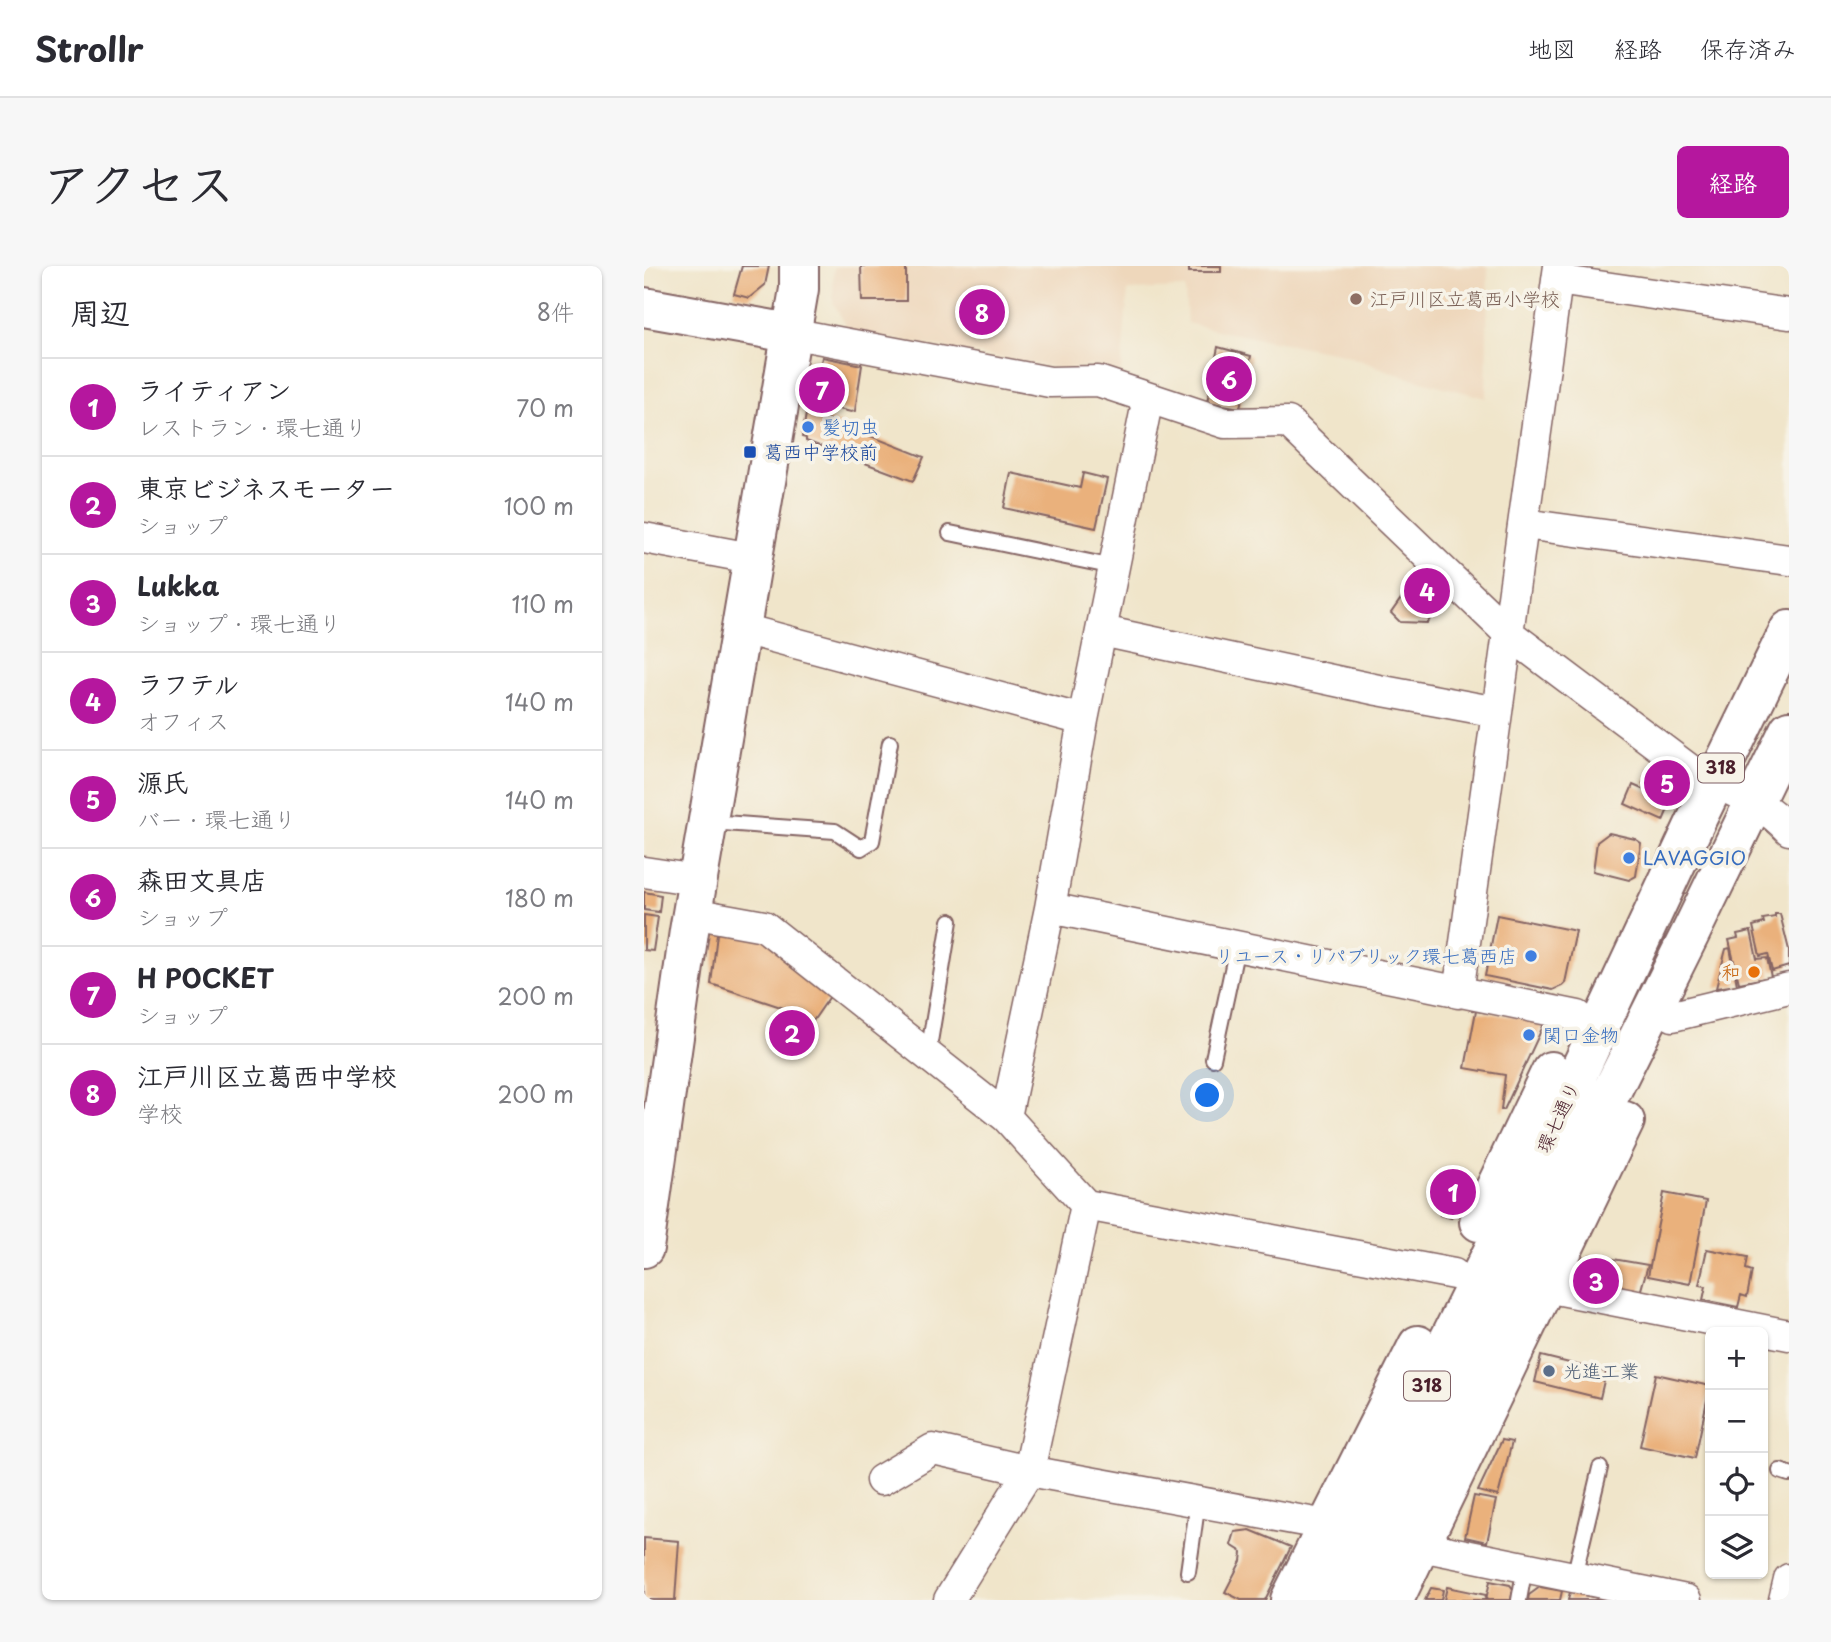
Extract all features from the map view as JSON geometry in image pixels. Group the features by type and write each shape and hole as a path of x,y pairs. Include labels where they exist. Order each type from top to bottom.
{"main road":[{"path":"644,1248 695,896 800,285 799,266"},
{"path":"644,307 790,333"},
{"name":"環七通り","path":"1359,1600 1548,1178 1656,909 1789,629"},
{"name":"環七通り","path":"1320,1600 1548,1178 1691,932 1789,730"},
{"path":"1290,1600 1454,1274 1589,994 1656,909"},
{"name":"318","path":"1394,1600 1546,1287 1673,1016 1691,932"}],"street":[{"path":"1458,993 1558,273 1789,314"},
{"path":"790,333 1051,382 1098,381 1225,423 1288,422 1508,633 1689,769 1714,784 1755,800 1789,830"},
{"path":"1006,1117 1051,908 1083,720 1147,398"},
{"path":"1524,524 1789,560"},
{"path":"644,538 751,558"},
{"path":"739,628 1083,720"},
{"path":"1102,631 1378,690 1497,712"},
{"path":"644,872 764,926 1006,1117 1086,1205 1454,1274"},
{"path":"1051,908 1578,1016"},
{"path":"1673,1016 1789,988"},
{"path":"949,1600 1029,1471 1086,1205"},
{"path":"1546,1287 1789,1335"},
{"path":"881,1480 933,1449 1029,1471 1326,1525"},
{"path":"1421,1546 1686,1600"},
{"path":"1784,1600 1789,1579"}],"lane":[{"path":"950,533 1114,568"},
{"path":"708,822 835,831 861,848 872,841 890,743"},
{"path":"928,1055 950,921"},
{"path":"1213,1059 1237,947"},
{"path":"1574,1577 1600,1468"},
{"path":"1188,1572 1198,1501"},
{"path":"1519,1600 1525,1567"}],"shaded area":[{"path":"834,266 1488,266 1486,398 1403,376 1343,354 1187,323 1185,288 1128,290 1121,372 1095,365 1064,369 849,331 833,302"}],"building":[{"path":"742,266 769,266 765,285 749,298 734,294"},
{"path":"861,266 906,266 906,301 862,301"},
{"path":"1189,266 1221,266 1221,272 1189,272"},
{"path":"1218,347 1251,356 1240,408 1207,402"},
{"path":"822,357 862,365 855,411 813,403"},
{"path":"806,414 815,414 924,457 913,481 806,441 806,438 802,437"},
{"path":"1011,473 1080,488 1083,473 1107,479 1096,528 1004,508"},
{"path":"1424,566 1454,588 1427,623 1400,622 1391,613"},
{"path":"1657,765 1680,777 1670,799 1643,783"},
{"path":"1633,785 1671,802 1663,821 1625,804"},
{"path":"1609,833 1641,843 1636,876 1629,880 1593,871 1597,842"},
{"path":"644,892 661,895 659,912 644,910"},
{"path":"1775,914 1780,914 1789,950 1789,966 1772,971 1768,954 1760,956 1753,926 1764,923 1763,919 1775,917"},
{"path":"644,915 658,917 653,951 644,950"},
{"path":"1497,915 1576,931 1565,983 1562,986 1553,990 1485,976"},
{"path":"723,929 764,937 835,989 791,1053 773,1042 790,1010 711,984 717,934"},
{"path":"1751,931 1757,959 1767,958 1771,977 1739,983 1729,940 1738,938 1737,934"},
{"path":"1730,948 1737,985 1716,988 1726,949"},
{"path":"1476,1011 1545,1022 1504,1110 1501,1110 1505,1075 1465,1068"},
{"path":"1450,1172 1468,1176 1451,1218 1440,1215"},
{"path":"1664,1193 1706,1201 1690,1284 1648,1276"},
{"path":"1707,1249 1748,1257 1746,1269 1752,1271 1747,1297 1741,1295 1738,1307 1703,1300 1706,1286 1699,1285"},
{"path":"1590,1255 1648,1265 1640,1293 1582,1280"},
{"path":"1541,1356 1606,1372 1600,1398 1535,1382"},
{"path":"1656,1374 1705,1385 1705,1410 1695,1458 1640,1446"},
{"path":"1502,1440 1512,1442 1498,1496 1478,1491"},
{"path":"1474,1496 1496,1500 1487,1542 1465,1537"},
{"path":"1250,1530 1291,1547 1265,1600 1241,1600 1225,1592 1241,1561 1242,1552 1231,1545 1235,1532"},
{"path":"644,1538 679,1541 675,1600 644,1600"},
{"path":"1490,1581 1510,1585 1513,1589 1511,1600 1486,1600"},
{"path":"1447,1587 1486,1595 1485,1600 1444,1600"},
{"path":"1540,1587 1562,1591 1560,1600 1528,1600 1529,1595"},
{"path":"1431,1588 1443,1590 1441,1600 1425,1600"},
{"path":"1570,1592 1602,1599 1602,1600 1568,1600"}],"place":[{"name":"江戸川区立葛西小学校","path":"1356,299"},
{"name":"江戸川区立葛西中学校","path":"982,312"},
{"name":"森田文具店","path":"1229,379"},
{"name":"H POCKET","path":"822,390"},
{"name":"髪切虫","path":"808,427"},
{"name":"葛西中学校前","path":"750,452"},
{"name":"ラフテル","path":"1427,591"},
{"name":"源氏","path":"1667,783"},
{"name":"LAVAGGIO","path":"1629,858"},
{"name":"リユース・リパブリック環七葛西店","path":"1531,956"},
{"name":"和","path":"1754,972"},
{"name":"東京ビジネスモーター","path":"792,1033"},
{"name":"関口金物","path":"1529,1035"},
{"name":"ライティアン","path":"1453,1192"},
{"name":"Lukka","path":"1596,1281"},
{"name":"光進工業","path":"1549,1371"}]}
